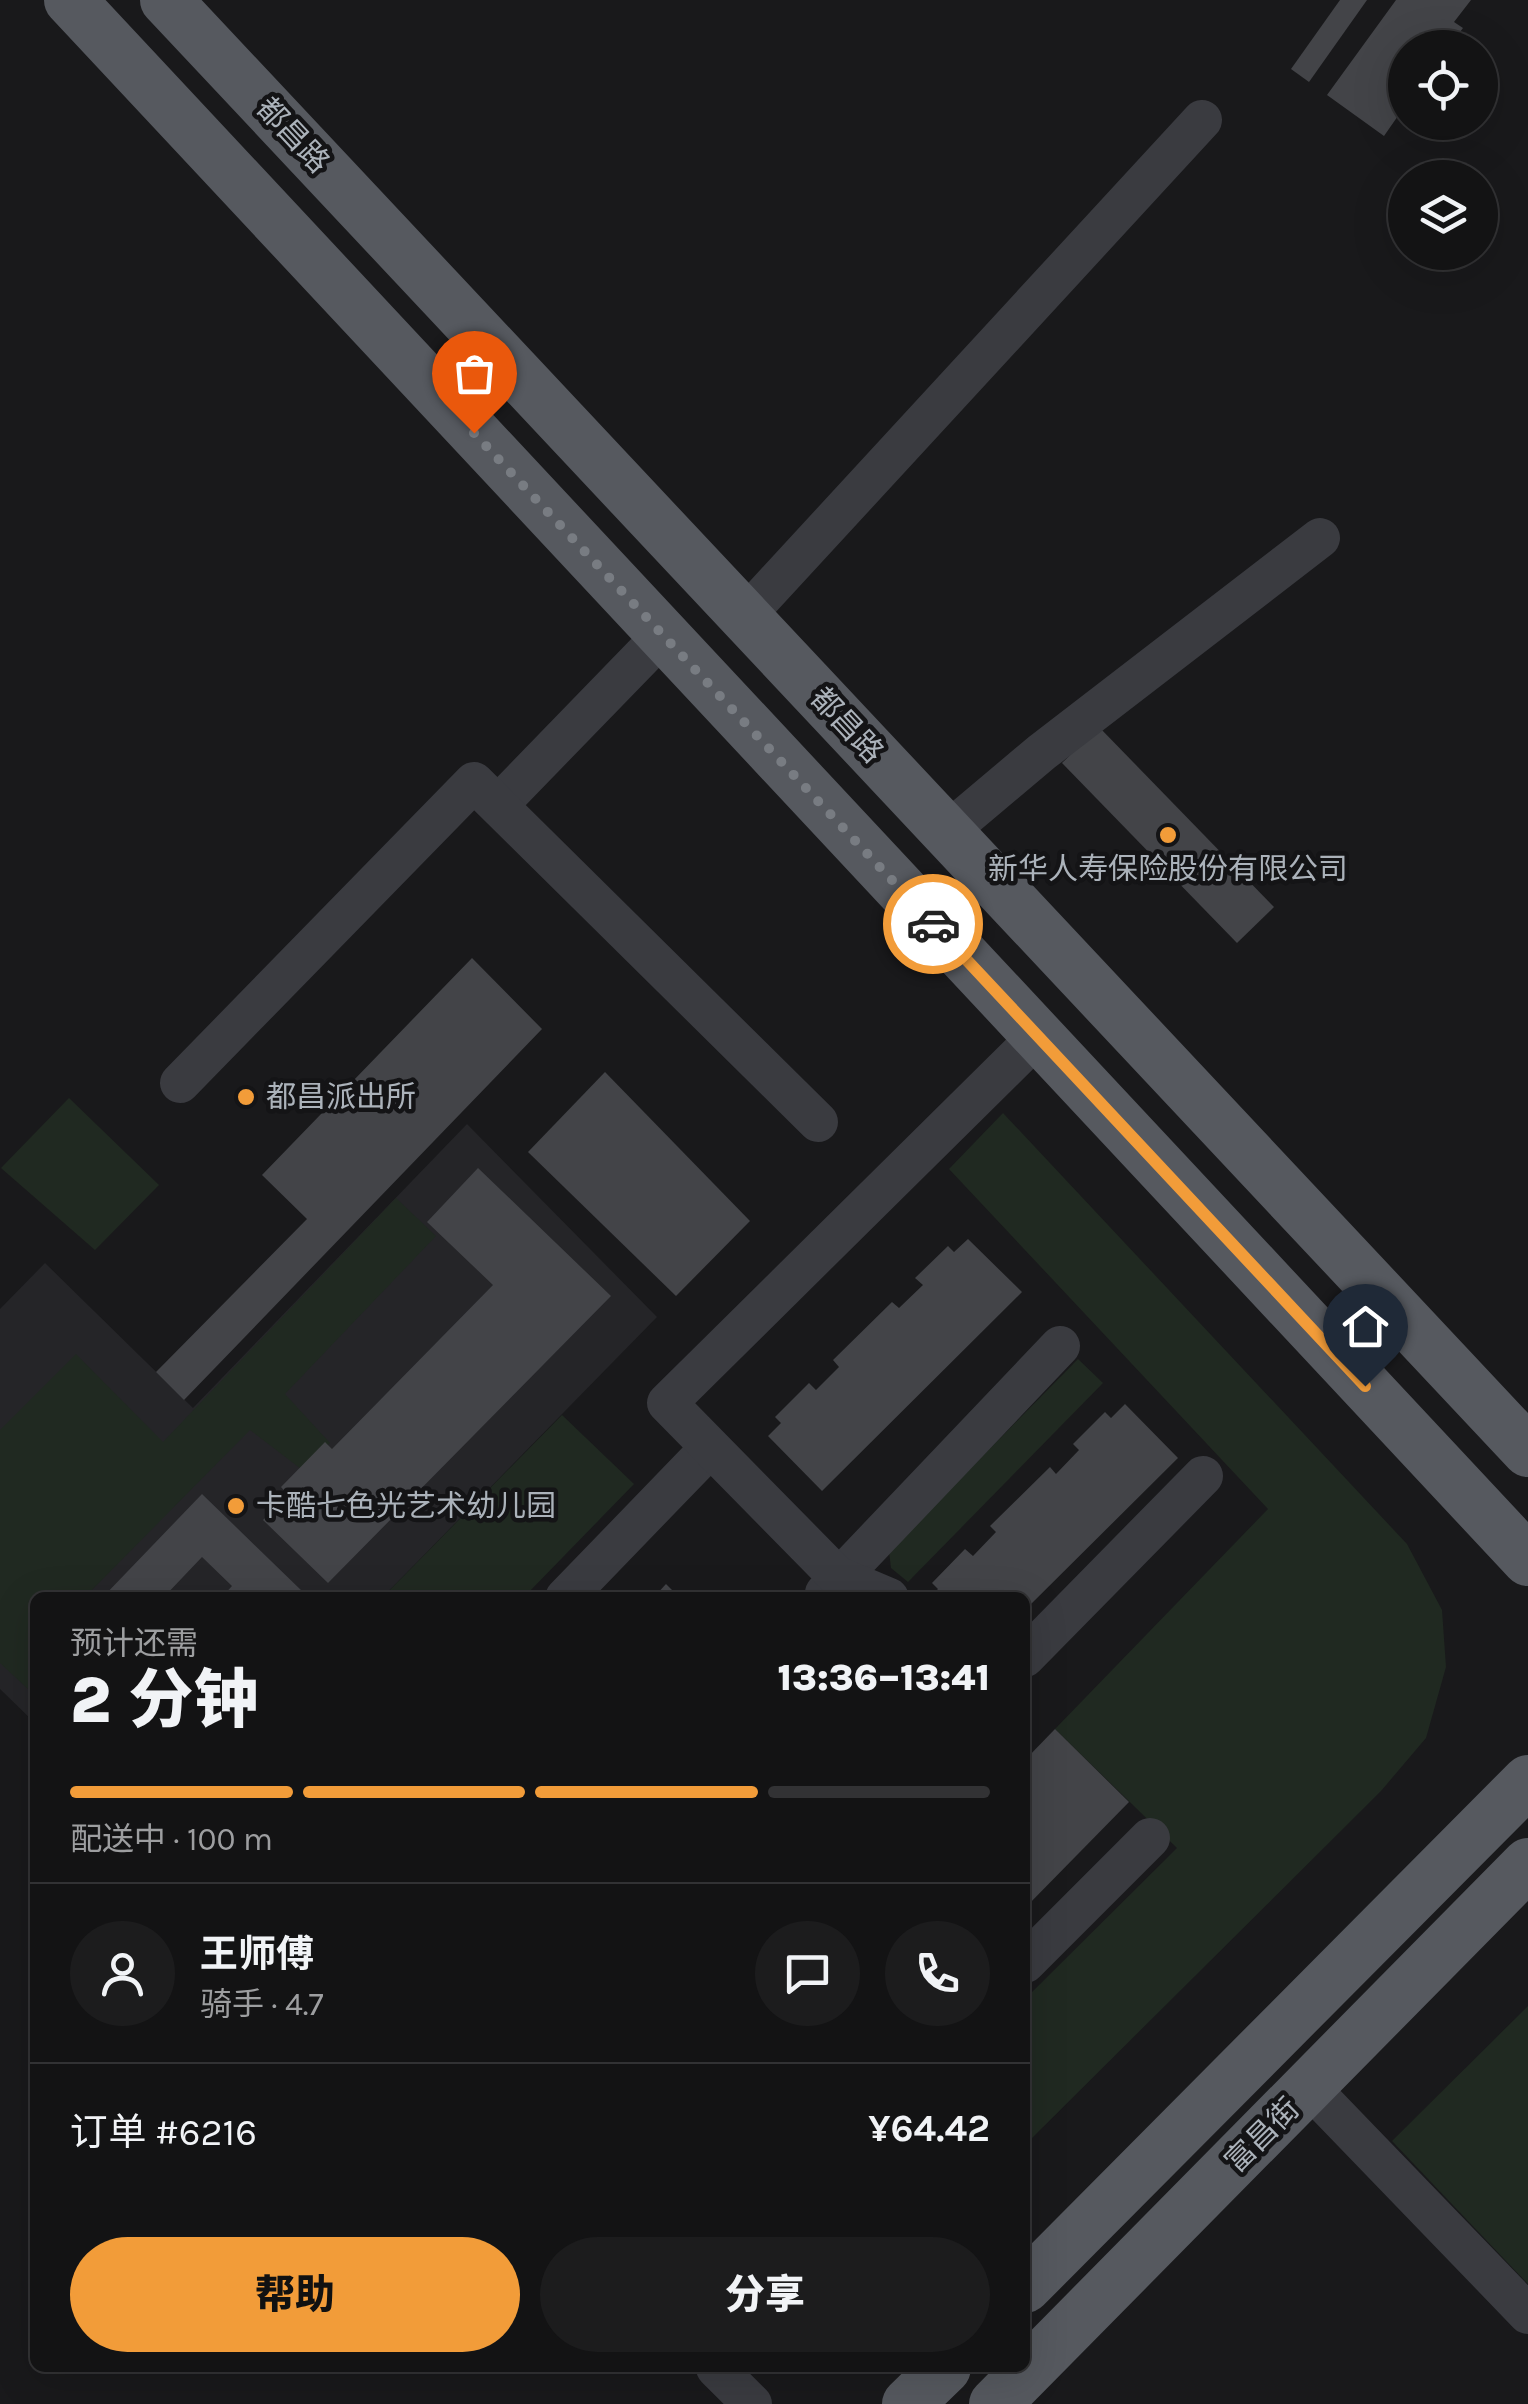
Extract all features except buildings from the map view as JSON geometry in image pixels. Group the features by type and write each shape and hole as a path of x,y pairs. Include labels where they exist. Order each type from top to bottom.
{"main road":[{"path":"70,0 1528,1560"},
{"name":"都昌路","path":"166,0 1528,1450"},
{"name":"富昌街","path":"1030,2282 1528,1781"},
{"name":"富昌街","path":"1030,2369 1528,1864"},
{"path":"908,2404 940,2372"},
{"name":"富昌街","path":"995,2404 1027,2372"}],"street":[{"path":"745,616 1202,120"},
{"path":"947,832 1042,752 1320,538"},
{"path":"498,805 663,635"},
{"path":"180,1083 474,782 818,1122"},
{"path":"857,1592 830,1587 667,1403 1038,1036"},
{"path":"830,1587 1060,1346"},
{"path":"572,1592 710,1448"},
{"path":"1030,1652 1202,1476"},
{"path":"1030,1959 1150,1838"},
{"path":"1309,2087 1528,2314"},
{"path":"720,2372 752,2404"}],"shaded area":[{"path":"69,1098 159,1185 95,1250 1,1168"},
{"path":"1003,1113 1407,1544 1442,1610 1446,1667 1426,1738 1381,1791 1030,2140 1030,1994 1177,1848 1055,1729 1268,1509 949,1169"},
{"name":"卡酷七色光艺术幼儿园","path":"467,1124 657,1317 388,1592 30,1592 30,1718 0,1689 0,1309 45,1263 193,1408"},
{"path":"396,1198 436,1236 285,1394 330,1443 301,1469 250,1430 90,1592 30,1592 29,1690 0,1663 0,1430 76,1354 163,1442"},
{"path":"1078,1359 1103,1383 908,1582 891,1568 889,1551"},
{"path":"562,1415 634,1484 530,1592 388,1592"},
{"path":"1528,2006 1528,2284 1392,2141"}],"way so far":[{"path":"474,433 933,924"}],"place":[{"name":"新华人寿保险股份有限公司","path":"1168,835"},
{"name":"都昌派出所","path":"246,1097"},
{"name":"卡酷七色光艺术幼儿园","path":"236,1506"}],"route":[{"path":"933,924 1365,1386"}]}
